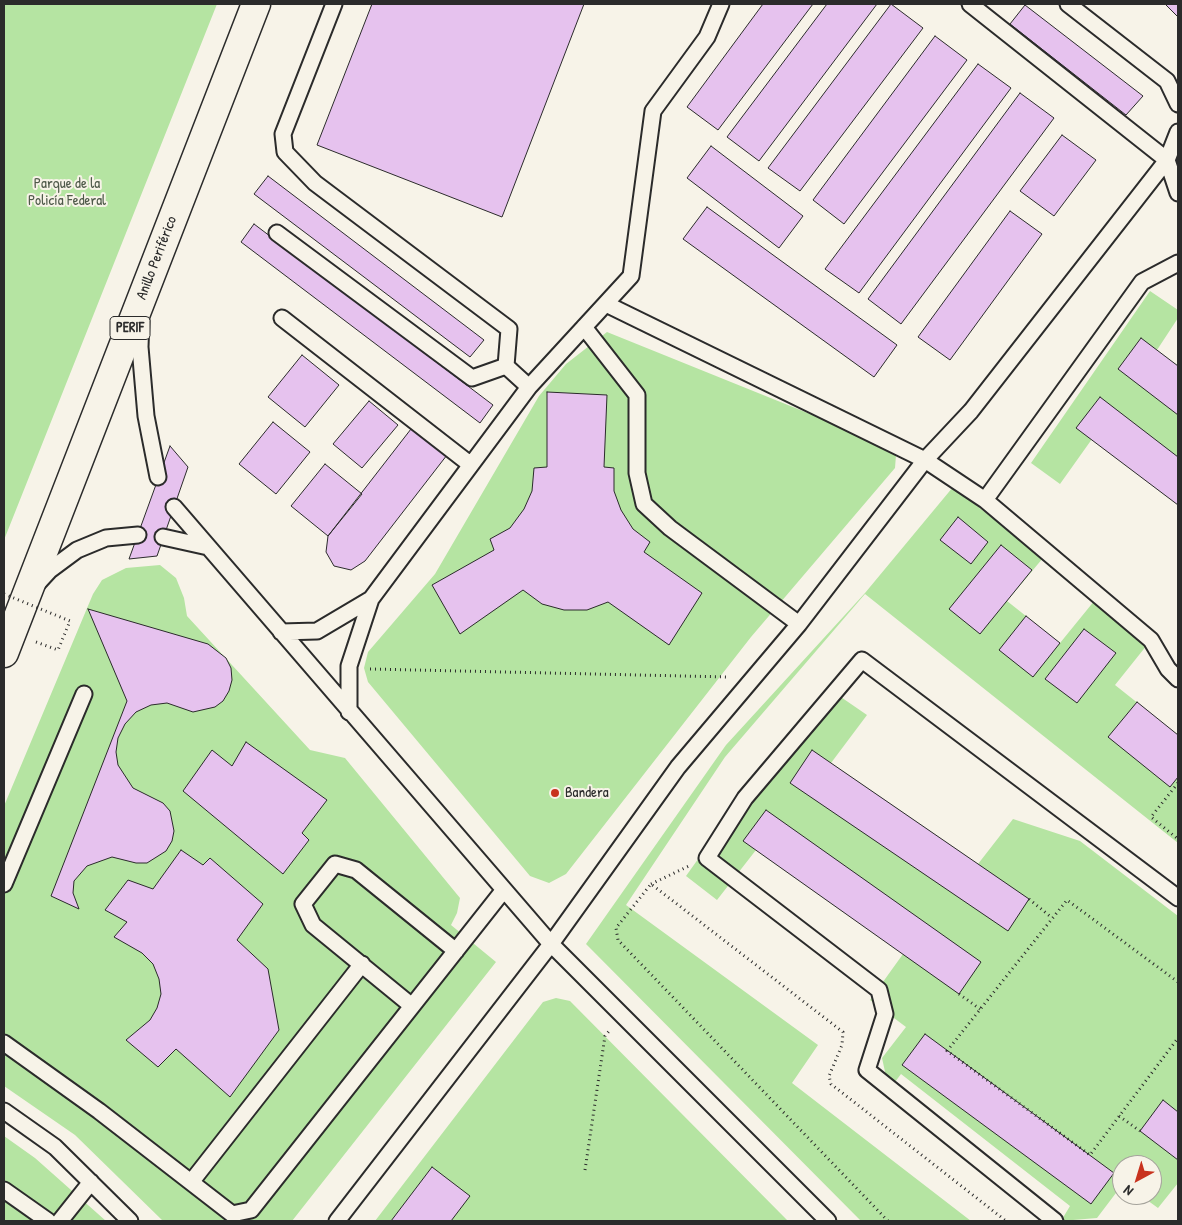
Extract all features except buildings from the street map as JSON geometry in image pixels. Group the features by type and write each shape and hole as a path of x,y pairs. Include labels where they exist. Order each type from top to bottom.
{"main road":[{"name":"Anillo Periférico","path":"4,653 15,596 141,298 256,4"}],"lane":[{"path":"334,4 283,134 285,152 315,183 508,329 506,366"},
{"path":"350,712 349,666 371,599 529,387 631,276 653,111 707,37 721,4"},
{"path":"970,4 1167,160 1178,193"},
{"path":"1068,4 1167,81 1178,104"},
{"path":"337,1221 551,944 678,768 799,624 925,460 971,411 1167,160 1178,132"},
{"path":"277,233 472,378 506,366"},
{"path":"985,500 1142,282 1178,263"},
{"path":"141,298 140,347 146,416 158,477"},
{"path":"606,304 925,460 985,500 1151,640 1168,669 1178,679"},
{"path":"282,318 471,465"},
{"path":"584,327 637,395 637,473 644,504 670,528 799,624"},
{"path":"506,366 529,387"},
{"path":"174,507 503,891 551,944 828,1221"},
{"path":"15,596 77,550 106,538 138,535"},
{"path":"163,537 208,547"},
{"path":"281,632 318,631 371,599"},
{"path":"1055,1221 867,1070 885,1014 879,990 707,858 745,798 862,660 1178,898"},
{"path":"4,884 84,694"},
{"path":"412,1006 313,925 303,904 335,864 356,870 456,951"},
{"path":"4,1043 192,1181 232,1214 251,1210 503,891"},
{"path":"192,1181 362,964"},
{"path":"4,1111 56,1146 130,1221"},
{"path":"60,1221 91,1182"},
{"path":"4,1190 48,1221"}],"path":[{"path":"15,596 70,621 58,650"},
{"path":"364,668 754,678"},
{"path":"1178,783 1151,817 1166,832 1178,839"},
{"path":"707,858 651,884 616,928 618,940 888,1221"},
{"path":"651,884 843,1032 842,1044 828,1076 831,1084 1006,1221"},
{"path":"1029,899 1051,917"},
{"path":"1178,982 1067,900 1051,917 948,1051 1090,1155 1178,1038"},
{"path":"959,994 980,1009"},
{"path":"585,1170 604,1036 622,1017"},
{"path":"1119,1116 1140,1131"}],"green space":[{"name":"Parque de la Policía Federal","path":"4,4 217,4 4,540"},
{"path":"1150,291 1178,310 1178,318 1157,350 1178,366 1178,505 1092,439 1060,484 1031,463"},
{"path":"607,332 887,445 896,455 895,468 751,637 566,874 549,883 530,876 368,682 364,668 368,652 435,574 539,396 566,364"},
{"path":"953,487 1043,558 1007,601 1060,643 1095,600 1147,645 1115,685 1178,735 1178,843 865,594 725,757 626,905 818,1045 792,1083 971,1221 861,1221 586,944 726,745 865,593"},
{"path":"160,565 176,578 184,598 187,616 310,750 345,758 460,898 457,913 451,925 496,962 292,1221 163,1221 75,1135 4,1086 4,806 93,594 102,580 126,568"},
{"path":"835,693 867,715 831,763 978,864 1013,819 1080,841 1178,916 1178,1183 1162,1203 1162,1155 1112,1155 1112,1198 1097,1218 1061,1221 1070,1206 901,1074 889,1090 882,1058 906,1027 870,1000 903,954 756,850 717,900 686,876 748,789"},
{"path":"556,998 570,1001 788,1221 375,1221 543,1002"},
{"path":"4,1136 35,1158 106,1221 4,1221"}],"place":[{"name":"Bandera","path":"555,793"}]}
